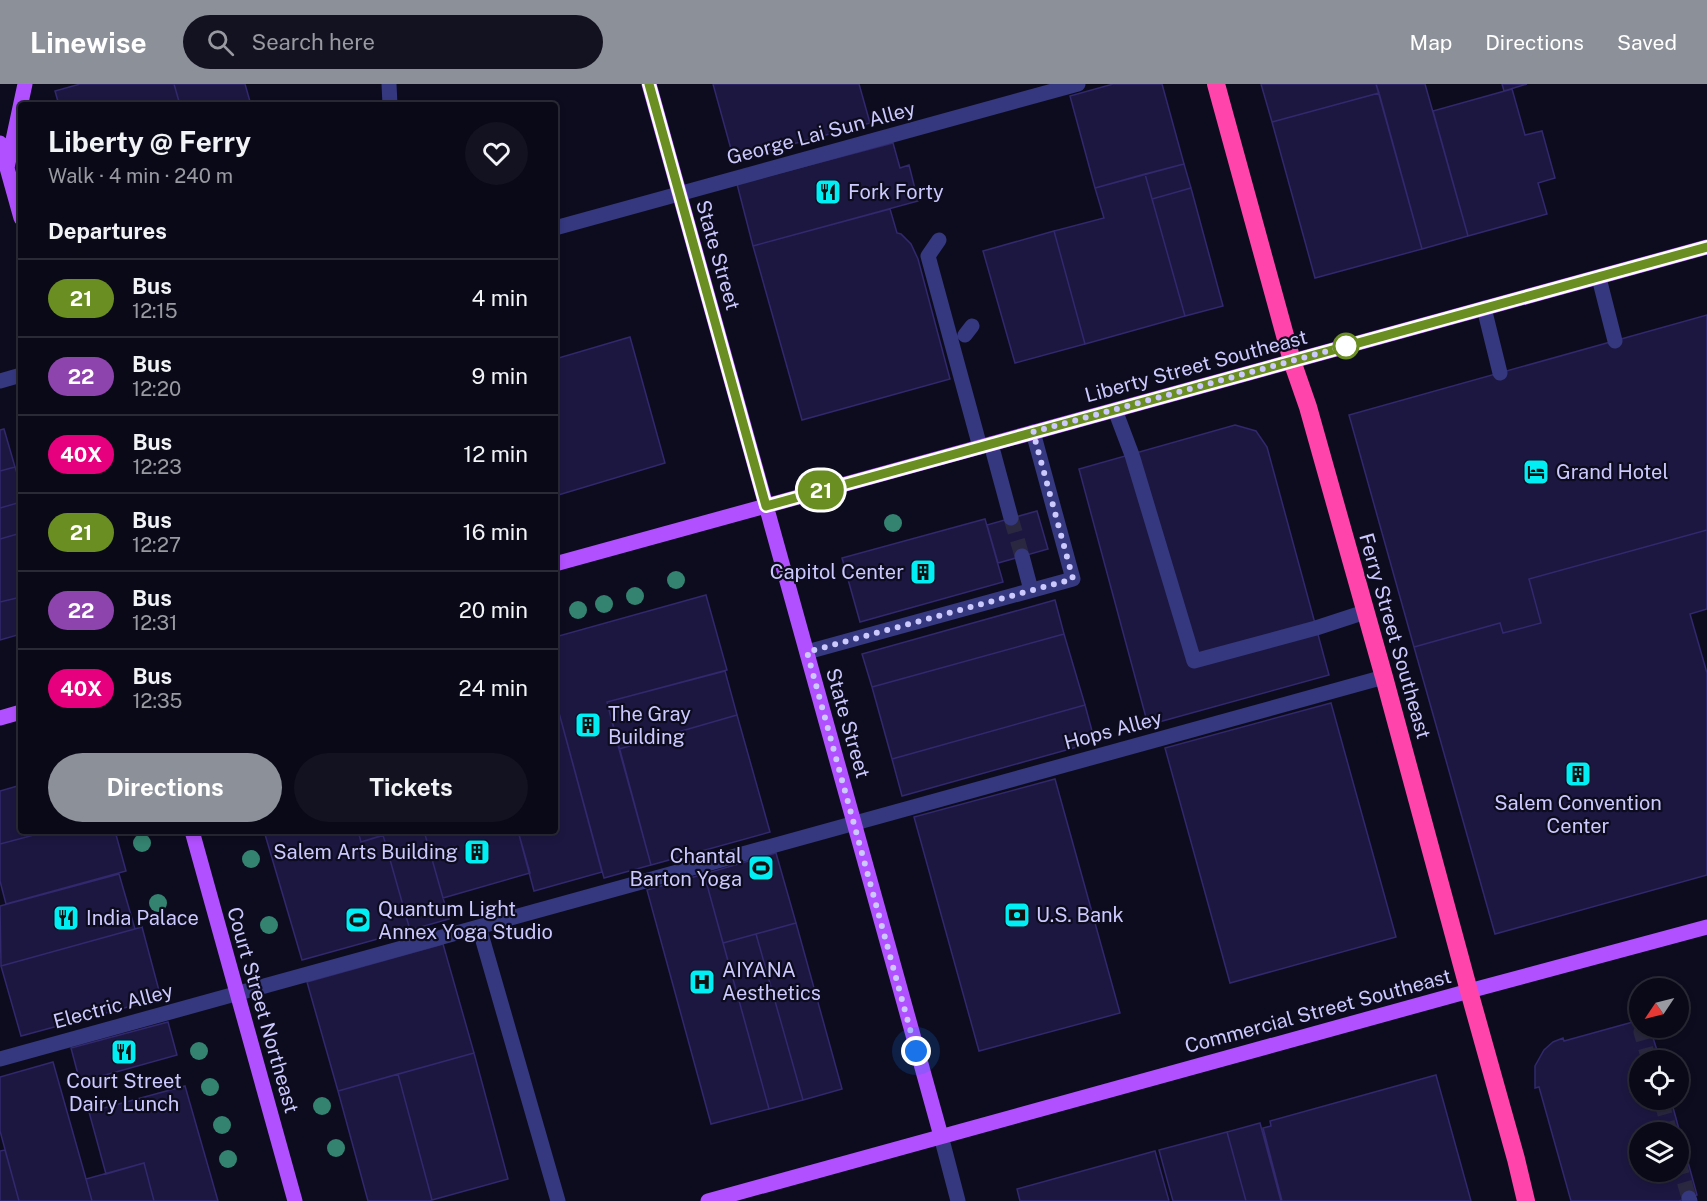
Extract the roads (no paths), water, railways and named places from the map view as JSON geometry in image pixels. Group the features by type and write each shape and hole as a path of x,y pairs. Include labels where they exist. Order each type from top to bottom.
{"highway":[{"name":"Ferry Street Southeast","path":"1216,84 1292,361 1308,407 1384,677 1526,1201"}],"main road":[{"path":"21,102 25,84"},
{"name":"State Street","path":"649,84 941,1136"},
{"path":"7,168 18,117"},
{"path":"0,143 18,207"},
{"name":"Liberty Street Southeast","path":"558,563 1707,247"},
{"path":"0,718 18,713"},
{"name":"Court Street Northeast","path":"193,834 295,1201"},
{"name":"Commercial Street Southeast","path":"708,1201 1707,927"}],"street":[{"path":"389,84 390,102"},
{"name":"George Lai Sun Alley","path":"558,227 1078,84"},
{"path":"939,240 928,256 985,445 1011,518"},
{"path":"1599,278 1615,341"},
{"path":"1484,308 1500,373"},
{"path":"0,381 18,376"},
{"path":"1115,410 1132,455 1194,661 1316,628 1365,612"},
{"path":"807,652 1073,579 1033,432"},
{"path":"1022,556 1031,590"},
{"name":"Hops Alley","path":"479,927 1384,677"},
{"path":"479,927 558,1201"},
{"name":"Electric Alley","path":"0,1059 479,927"},
{"name":"State Street","path":"941,1136 958,1201"}],"tunnel":[{"path":"1011,518 1022,556"},
{"path":"1643,1038 1646,1050"},
{"path":"1664,1110 1667,1122"},
{"path":"1684,1182 1689,1198"}],"place":[{"name":"Fork Forty","path":"828,192"},
{"name":"Grand Hotel","path":"1536,472"},
{"name":"Capitol Center","path":"923,572"},
{"name":"The Gray Building","path":"588,725"},
{"name":"Salem Convention Center","path":"1578,774"},
{"name":"Salem Arts Building","path":"477,852"},
{"name":"Chantal Barton Yoga","path":"761,868"},
{"name":"U.S. Bank","path":"1017,915"},
{"name":"India Palace","path":"66,918"},
{"name":"Quantum Light Annex Yoga Studio","path":"358,920"},
{"name":"AIYANA Aesthetics","path":"702,982"},
{"name":"Court Street Dairy Lunch","path":"124,1052"}]}
